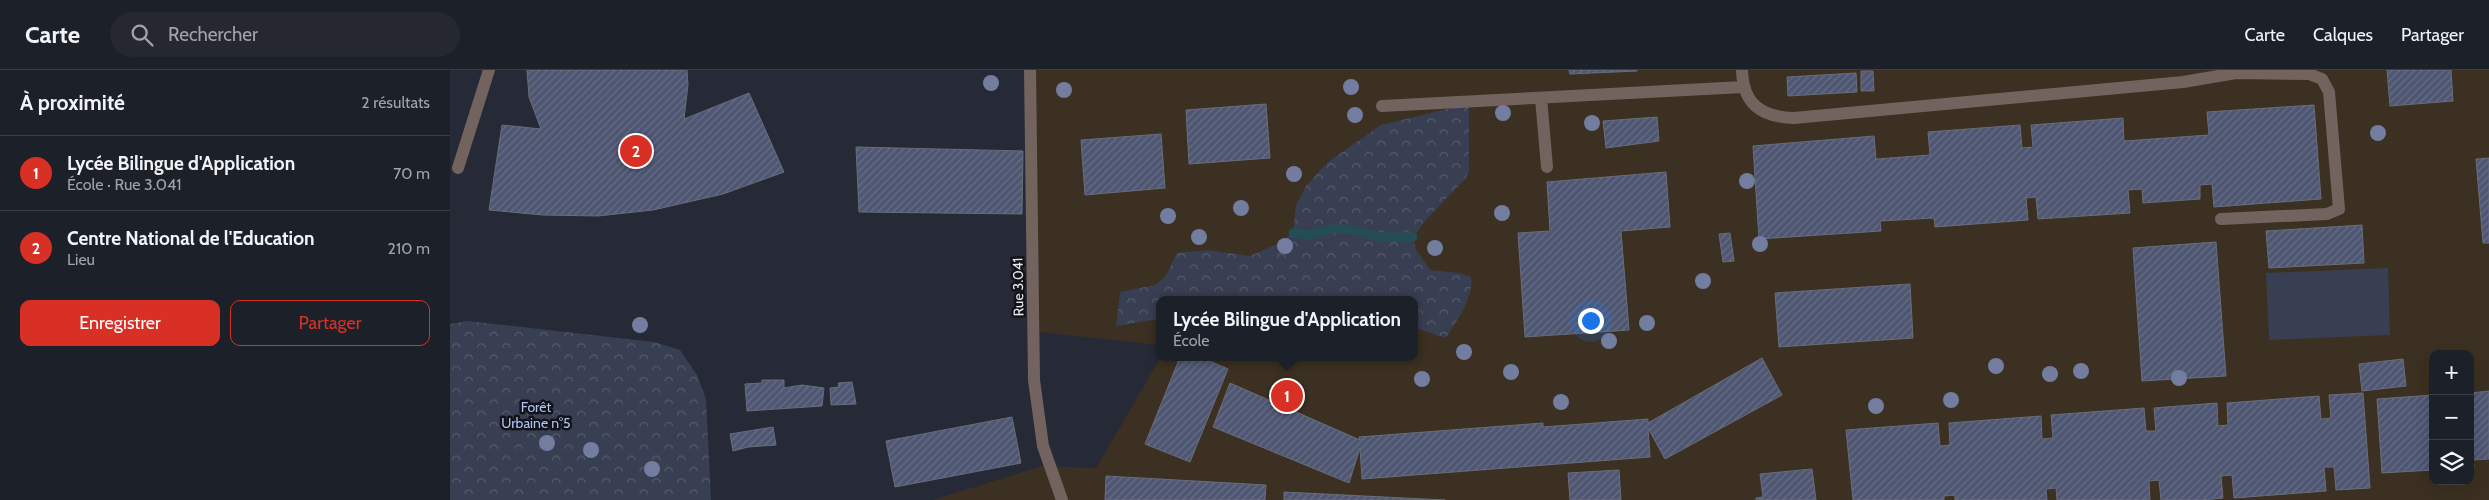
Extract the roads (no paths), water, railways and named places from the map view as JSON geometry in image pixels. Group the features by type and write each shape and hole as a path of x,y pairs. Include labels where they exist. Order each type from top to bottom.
{"street":[{"path":"458,168 489,70"},
{"name":"Rue 3.041","path":"1030,70 1034,380 1043,446 1062,500"},
{"path":"1742,70 1743,87 1760,111 1777,118 1794,118 2183,82 2236,71 2309,74 2322,79 2329,92 2339,210 2327,214 2221,220"},
{"path":"1382,106 1743,87"},
{"path":"1542,98 1548,167"}],"waterway":[{"path":"1293,233 1309,235 1334,229 1352,230 1381,237 1413,237"}],"place":[{"name":"Centre National de l'Education","path":"636,151"},
{"name":"Lycée Bilingue d'Application","path":"1287,396"}],"park label":[{"name":"Forêt Urbaine n°5","path":"536,416"}]}
